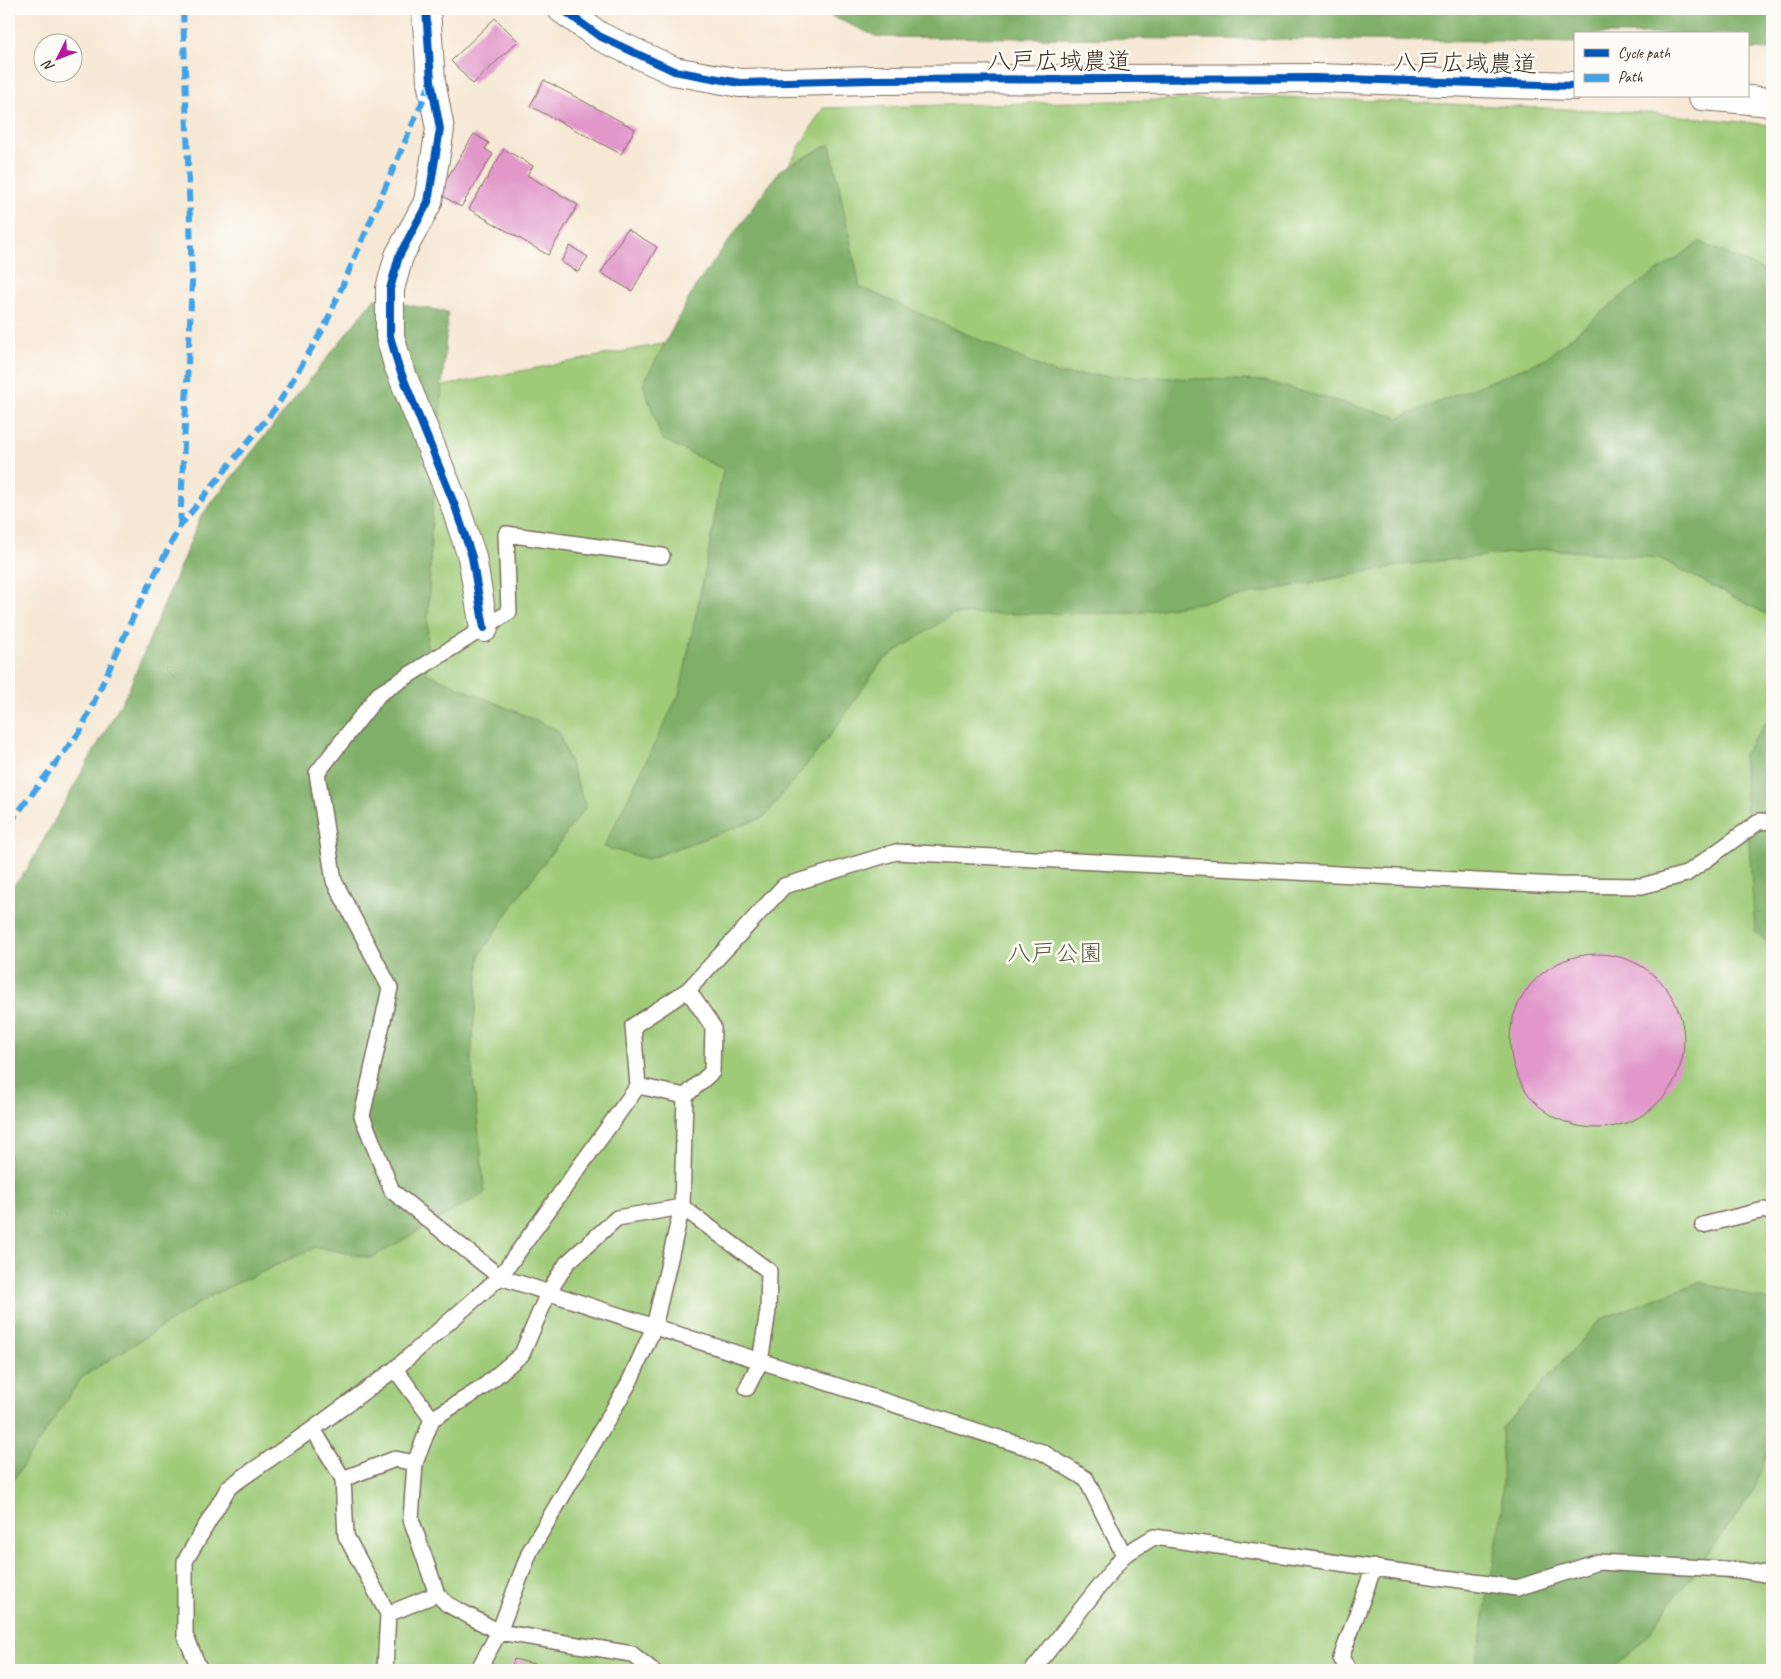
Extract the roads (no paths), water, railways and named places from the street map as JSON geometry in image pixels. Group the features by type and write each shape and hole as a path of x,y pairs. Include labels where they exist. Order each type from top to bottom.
{"street":[{"path":"426,9 431,81 440,129 428,202 399,256 390,289 390,336 398,365 455,506 472,557 484,628"},
{"name":"八戸広域農道","path":"562,9 600,36 674,71 740,83 873,80 1315,78 1574,86"},
{"path":"1725,98 1772,102"}],"lane":[{"path":"662,556 506,534 509,612 379,694 317,773 334,881 390,988 362,1116 392,1191 500,1277 1042,1452 1086,1479 1124,1554"},
{"path":"200,1670 185,1635 185,1561 229,1487 395,1370 500,1277 638,1086 633,1026 688,990 784,886 896,852 1557,885 1642,886 1686,874 1760,822 1772,822"},
{"path":"478,1670 499,1632 530,1551 629,1383 654,1327 682,1207 685,1096 712,1072 713,1027 688,990"},
{"path":"638,1086 685,1096"},
{"path":"652,1670 632,1654 499,1632 447,1604 437,1594 411,1519 415,1463 432,1419 482,1388 522,1354 548,1293 568,1263 617,1218 682,1207 770,1271 768,1311 760,1362 747,1388"},
{"path":"1703,1225 1764,1210 1772,1213"},
{"path":"395,1370 432,1419"},
{"path":"313,1429 343,1479 346,1536 388,1614 385,1670"},
{"path":"343,1479 395,1458 415,1463"},
{"path":"1033,1670 1124,1554 1154,1537 1517,1588 1598,1562 1740,1570 1772,1575"},
{"path":"1349,1670 1341,1658 1374,1567"},
{"path":"388,1614 437,1594"}],"park label":[{"name":"八戸公園","path":"1055,953"}]}
